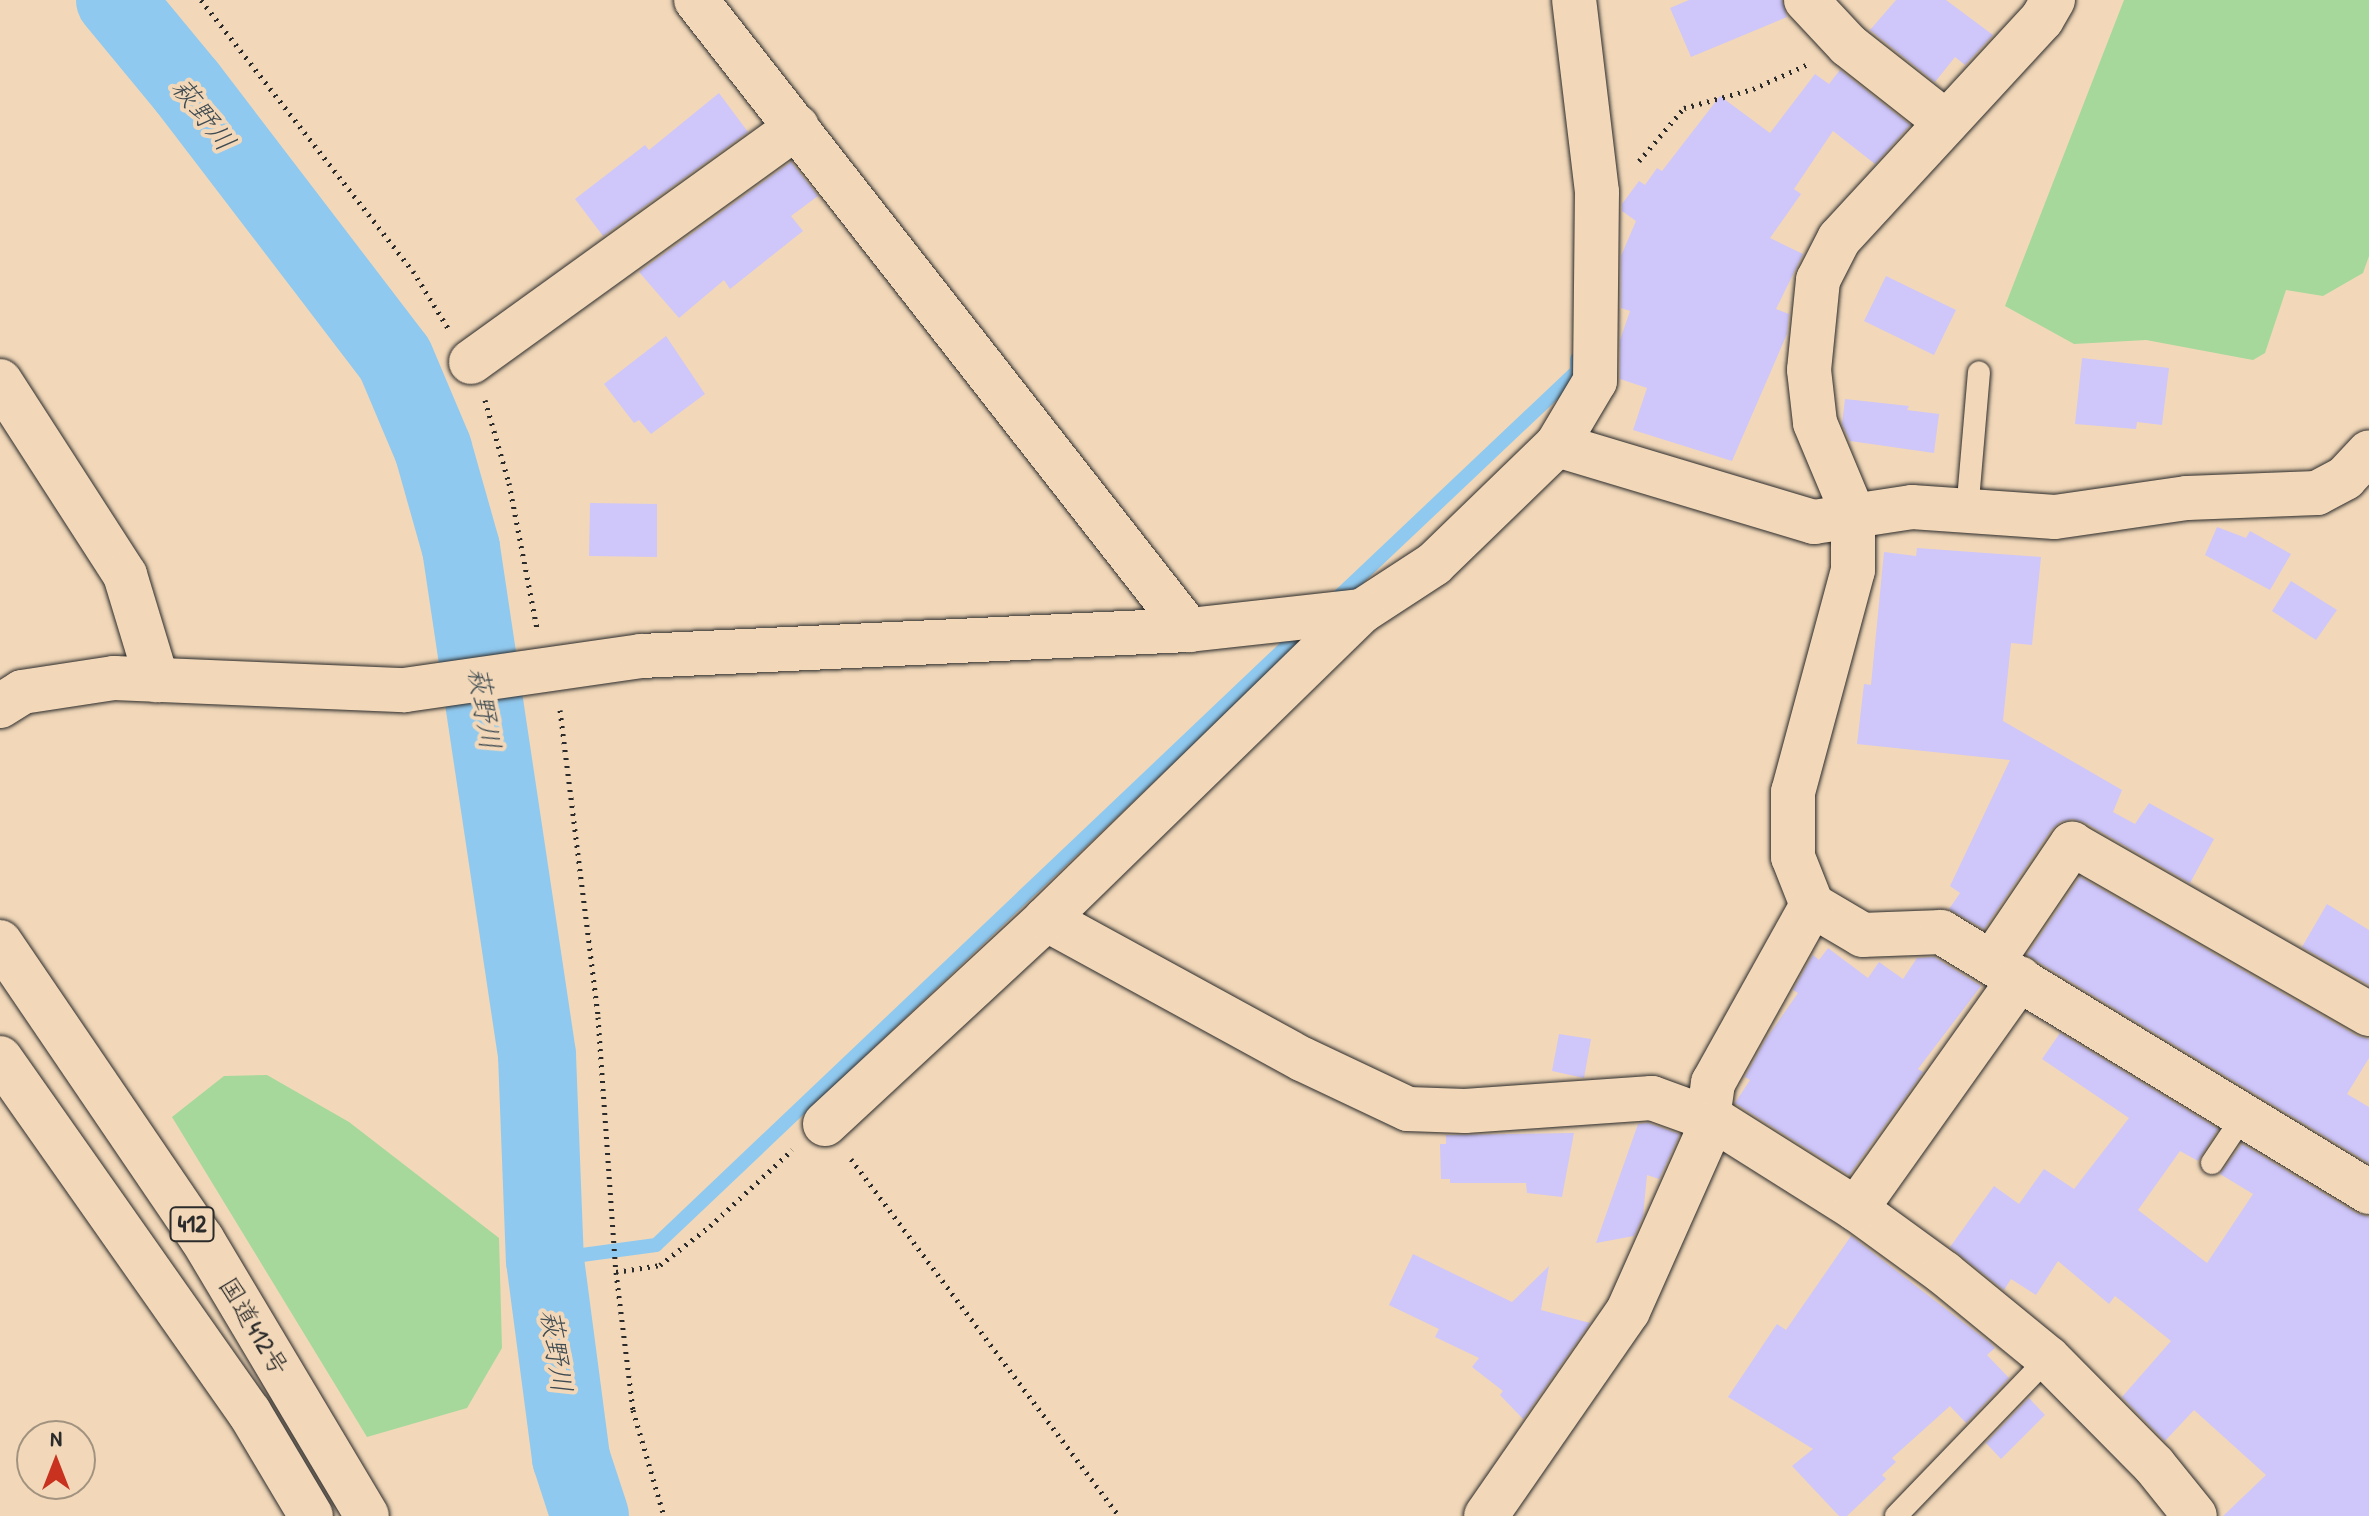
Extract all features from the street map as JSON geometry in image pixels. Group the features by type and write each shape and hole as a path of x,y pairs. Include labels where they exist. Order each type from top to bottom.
{"main road":[{"path":"696,0 1189,630"},
{"path":"825,1124 1046,919 1362,611 1434,564 1557,445 1595,381 1597,192 1574,0"},
{"path":"1806,0 1848,45 1946,122"},
{"path":"2053,0 2042,19 1839,239 1818,280 1809,370 1815,423 1853,514 1853,570 1793,792 1793,857 1812,905 1863,935 1941,932 2369,1192"},
{"path":"471,362 797,127"},
{"path":"0,381 125,575 157,680"},
{"path":"1557,445 1814,522 1912,507 2055,517 2187,498 2317,493 2361,472"},
{"path":"0,706 22,692 114,678 405,690 641,656 1189,630 1362,611"},
{"path":"1856,1209 2006,970 2072,844 2205,904 2369,1014"},
{"path":"1486,1516 1628,1311 1705,1138 1713,1083 1812,905"},
{"path":"1046,919 1302,1059 1408,1109 1465,1111 1652,1098 1706,1117 1856,1209 1944,1273 2048,1358 2154,1465 2195,1516"},
{"name":"国道412号","path":"0,942 202,1239 367,1516"},
{"name":"国道412号","path":"0,1058 240,1399 311,1516"}],"lane":[{"path":"1967,512 1979,373"},
{"path":"2212,1163 2244,1115"},
{"path":"1896,1516 2048,1358"}],"path":[{"path":"201,0 413,271 471,362 509,483 544,669 598,1017 616,1272 633,1410 664,1516"},
{"path":"1597,192 1622,181 1684,108 1753,89 1848,45"},
{"path":"616,1272 660,1265 710,1226 818,1126 825,1124 1119,1516"}],"green space":[{"path":"2124,0 2369,0 2369,256 2363,273 2323,296 2286,290 2265,353 2253,360 2146,340 2074,344 2005,306"},
{"path":"267,1075 349,1122 499,1238 502,1348 467,1408 367,1437 172,1117 224,1076"}],"building":[{"path":"1689,0 1782,0 1787,17 1691,57 1670,8"},
{"path":"1896,0 1946,0 1993,35 1965,65 1955,57 1935,82 1870,30"},
{"path":"1840,70 1910,125 1875,164 1833,131 1794,189 1801,194 1770,238 1803,254 1776,309 1789,314 1787,334 1732,461 1633,430 1647,388 1620,379 1620,340 1630,311 1621,308 1621,256 1636,221 1622,211 1622,204 1639,181 1645,185 1657,168 1662,171 1720,96 1770,133 1815,74 1829,84"},
{"path":"719,93 748,132 603,236 575,199 645,145 649,150"},
{"path":"791,162 818,196 791,216 803,231 730,289 724,280 679,318 639,272"},
{"path":"1886,276 1956,310 1934,355 1864,321"},
{"path":"666,336 705,394 651,434 639,420 634,423 604,384"},
{"path":"2082,358 2169,368 2162,425 2137,422 2136,429 2075,424"},
{"path":"1845,399 1909,406 1907,410 1939,414 1934,453 1850,441 1842,424"},
{"path":"590,503 657,504 657,557 589,556"},
{"path":"2217,527 2246,538 2250,531 2291,554 2270,590 2205,555"},
{"path":"1917,548 2041,557 2032,645 2011,643 2003,721 2122,790 2113,812 2135,824 2149,803 2214,839 2190,883 2084,822 2072,819 2060,822 2051,830 1984,929 1949,909 1960,893 1950,886 2010,760 1857,744 1864,684 1871,685 1884,552 1916,556"},
{"path":"2291,581 2337,610 2316,640 2272,611"},
{"path":"2080,877 2357,1036 2369,1039 2369,1058 2347,1094 2369,1107 2369,1163 2027,955"},
{"path":"2327,904 2369,930 2369,985 2302,947"},
{"path":"1828,948 1868,978 1879,962 1903,979 1917,958 1934,957 1981,986 1918,1069 1923,1072 1849,1175 1735,1103 1750,1080 1745,1077 1766,1039 1798,993 1793,990 1813,955 1819,960"},
{"path":"2060,1033 2218,1129 2198,1161 2180,1151 2138,1210 2207,1263 2253,1194 2220,1174 2242,1144 2356,1213 2369,1217 2369,1516 2223,1516 2266,1475 2194,1410 2165,1441 2122,1397 2171,1341 2115,1296 2109,1304 2058,1261 2036,1295 2011,1279 2004,1290 1950,1247 1994,1186 2019,1204 2044,1169 2074,1189 2129,1118 2042,1059"},
{"path":"1559,1034 1591,1039 1584,1078 1552,1071"},
{"path":"1648,1123 1679,1134 1678,1138 1659,1179 1647,1175 1643,1216 1634,1236 1596,1243 1638,1124"},
{"path":"1574,1133 1562,1197 1527,1193 1526,1183 1450,1183 1450,1179 1441,1179 1440,1144 1446,1144 1446,1135"},
{"path":"1851,1236 1990,1343 1995,1348 1987,1355 2009,1378 1966,1423 1950,1406 1892,1458 1896,1462 1882,1475 1886,1479 1847,1516 1839,1516 1792,1466 1813,1449 1728,1397 1777,1324 1786,1330"},
{"path":"1413,1254 1512,1302 1549,1266 1541,1310 1590,1323 1523,1419 1500,1395 1503,1391 1472,1367 1479,1358 1435,1337 1439,1329 1389,1305"},
{"path":"2029,1398 2045,1415 2001,1459 1986,1443"}],"waterway":[{"name":"萩野川","path":"115,0 187,87 395,359 433,449 461,548 537,1055 545,1260 571,1458 590,1516"},
{"path":"1333,602 1577,371 1577,359"},
{"path":"545,1260 656,1245 1307,627"}]}
